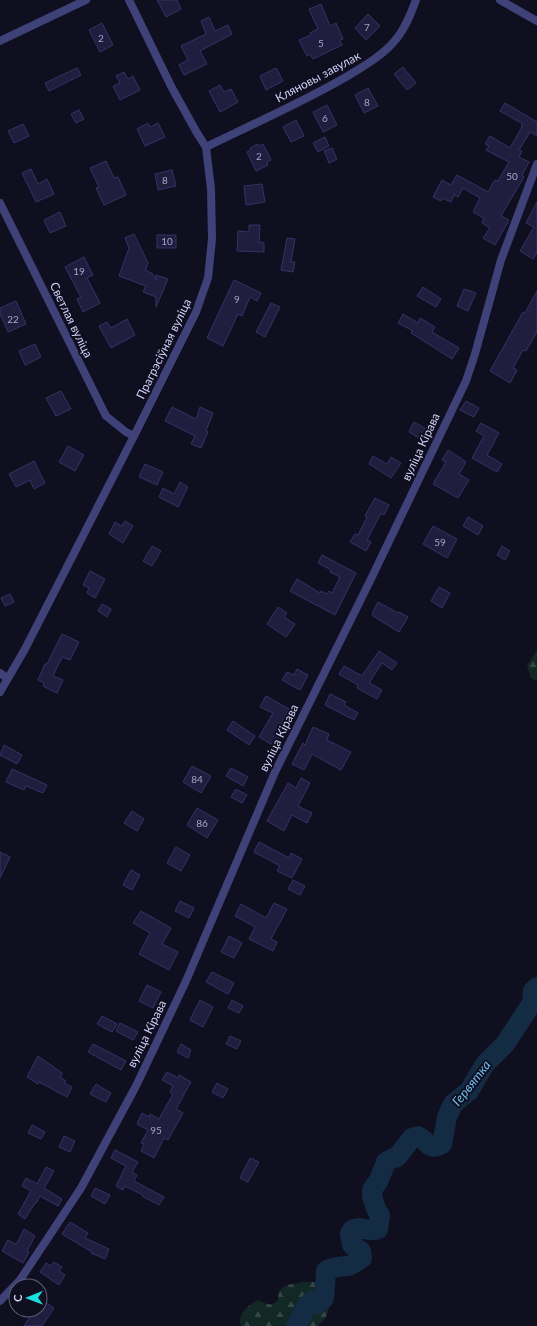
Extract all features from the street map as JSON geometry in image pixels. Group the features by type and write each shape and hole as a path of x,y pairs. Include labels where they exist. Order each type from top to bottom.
{"street":[{"path":"0,41 86,0"},
{"name":"Прагрэсіўная вуліца","path":"0,692 25,649 134,436 196,312 208,278 212,238 211,189 206,147 172,88 129,0"},
{"name":"Кляновы завулак","path":"206,147 324,89 369,63 397,39 416,0"},
{"path":"500,0 537,21"},
{"name":"вуліца Кірава","path":"0,1301 20,1280 81,1188 136,1086 186,981 274,772 370,581 466,381 502,260 537,164"},
{"name":"Светлая вуліца","path":"0,203 106,416 126,432 134,436"},
{"path":"0,673 8,678"}],"green space":[{"path":"537,650 537,681 531,678 527,666"},
{"path":"302,1282 318,1283 326,1290 328,1295 329,1305 327,1315 317,1326 241,1326 240,1321 244,1310 258,1300 266,1304 273,1304 278,1300 278,1295 282,1288"}],"building":[{"path":"157,0 177,0 181,9 166,17"},
{"path":"321,4 330,26 336,23 343,39 340,40 342,45 313,59 310,54 307,56 299,40 311,35 310,33 318,29 309,9"},
{"path":"368,14 380,26 366,40 355,28"},
{"path":"209,17 215,31 228,25 232,34 200,51 207,64 184,75 179,65 188,60 181,46 206,34 201,21"},
{"path":"102,23 113,45 100,52 89,30"},
{"path":"403,67 416,83 407,90 394,74"},
{"path":"77,68 81,75 49,91 45,83"},
{"path":"276,68 283,81 266,90 260,76"},
{"path":"124,72 128,79 133,76 140,90 120,100 113,86 120,83 116,76"},
{"path":"220,85 224,92 231,89 238,102 220,112 209,91"},
{"path":"368,88 378,106 364,113 355,95"},
{"path":"505,103 537,122 537,136 530,132 519,150 522,151 519,157 529,162 522,175 524,177 501,216 509,220 495,245 483,238 490,228 482,223 484,218 473,212 480,198 463,188 458,197 454,195 451,202 442,198 441,201 433,197 442,180 451,185 457,175 488,192 495,180 498,181 509,162 486,150 489,146 485,144 490,136 510,148 523,124 500,111"},
{"path":"327,105 337,125 323,132 313,112"},
{"path":"79,110 84,119 76,123 71,114"},
{"path":"296,120 304,136 291,142 283,127"},
{"path":"148,123 150,127 158,123 165,137 145,146 137,129"},
{"path":"23,124 29,136 14,143 8,131"},
{"path":"325,137 329,146 318,152 313,143"},
{"path":"258,144 259,146 263,144 271,160 267,162 268,165 256,171 247,152 251,150 250,148"},
{"path":"332,148 337,159 329,163 324,151"},
{"path":"106,161 114,178 118,177 126,195 104,205 96,188 99,187 90,168"},
{"path":"31,169 38,184 47,179 54,194 36,202 22,173"},
{"path":"172,170 176,186 158,190 155,174"},
{"path":"262,184 265,202 246,205 244,186"},
{"path":"537,202 537,253 533,259 520,251 534,227 526,223"},
{"path":"60,212 66,226 50,233 44,220"},
{"path":"249,225 260,225 259,242 264,243 264,252 237,251 238,231 249,232"},
{"path":"134,234 148,263 145,270 153,274 156,280 156,275 168,279 156,307 156,297 143,292 146,286 119,276 129,248 125,238"},
{"path":"157,235 176,235 176,248 157,248"},
{"path":"287,238 295,239 291,262 295,262 293,272 281,270"},
{"path":"84,257 93,275 87,278 100,303 83,312 77,299 81,297 65,267"},
{"path":"234,280 261,293 257,301 250,297 242,316 238,314 223,346 207,338"},
{"path":"423,287 441,299 436,307 417,296"},
{"path":"464,289 476,293 468,311 457,306"},
{"path":"537,291 537,332 526,351 523,350 513,368 517,370 510,383 490,371 523,312 525,313"},
{"path":"16,301 26,324 8,332 0,314 0,308"},
{"path":"271,303 280,307 265,337 256,332"},
{"path":"403,314 418,323 420,318 435,327 432,332 459,348 452,359 411,333 413,331 398,323"},
{"path":"127,319 135,335 111,348 99,326 107,322 111,328"},
{"path":"35,344 41,357 25,365 19,351"},
{"path":"61,391 71,409 56,416 46,398"},
{"path":"466,401 479,408 474,417 460,410"},
{"path":"172,407 196,419 200,407 213,413 206,431 208,432 201,448 191,444 195,436 165,421"},
{"path":"414,422 428,430 422,440 409,432"},
{"path":"481,423 499,433 487,455 502,464 497,472 472,458 484,436 476,431"},
{"path":"68,446 84,455 75,471 59,462"},
{"path":"448,450 466,462 459,474 469,480 458,498 433,484 446,462 442,460"},
{"path":"373,456 387,464 391,457 401,463 391,478 369,464"},
{"path":"34,461 45,483 34,489 30,480 16,487 9,474"},
{"path":"145,464 163,472 157,485 139,477"},
{"path":"180,482 188,487 178,507 159,497 163,488 174,494"},
{"path":"375,498 389,505 384,515 381,513 367,540 371,542 366,551 350,542 355,534 358,535 367,517 365,516"},
{"path":"468,517 483,526 478,535 463,526"},
{"path":"125,521 133,526 123,543 109,534 115,522 122,526"},
{"path":"433,526 457,539 447,558 423,544"},
{"path":"152,546 161,551 152,566 143,561"},
{"path":"502,546 510,551 505,560 497,555"},
{"path":"322,555 356,573 335,615 290,591 297,579 320,593 321,591 327,594 329,591 332,593 340,577 318,563"},
{"path":"90,571 105,579 95,598 87,593 89,588 83,585"},
{"path":"439,587 450,593 442,608 431,601"},
{"path":"10,594 14,602 5,606 1,598"},
{"path":"378,602 408,617 399,632 373,616 372,614"},
{"path":"102,604 111,609 107,617 98,611"},
{"path":"278,607 287,613 284,617 295,624 286,637 267,624"},
{"path":"62,634 79,642 70,660 62,657 53,676 63,680 57,693 43,686 44,683 38,680"},
{"path":"379,651 397,663 392,670 382,663 369,683 382,690 377,699 357,688 358,685 339,674 344,666 362,676"},
{"path":"297,669 308,675 300,690 282,680 287,672 294,675"},
{"path":"330,694 346,702 344,705 358,713 354,720 325,705"},
{"path":"266,696 289,709 277,732 281,734 274,746 259,737 273,713 260,707"},
{"path":"233,721 255,736 249,745 227,730"},
{"path":"313,727 329,734 327,740 351,752 341,770 312,754 304,770 292,764 303,743 305,745"},
{"path":"4,745 22,755 17,764 0,755"},
{"path":"192,766 211,776 201,793 183,782"},
{"path":"231,768 248,777 243,786 226,776"},
{"path":"12,769 47,785 43,793 26,786 24,790 6,782"},
{"path":"301,778 310,783 298,806 312,813 307,823 292,815 284,831 267,821 288,783 296,788"},
{"path":"236,789 247,795 242,803 231,797"},
{"path":"197,808 218,820 207,838 187,825"},
{"path":"132,811 144,819 137,831 124,823"},
{"path":"259,842 289,858 291,853 302,859 292,878 277,871 280,866 254,852"},
{"path":"176,847 190,855 181,871 167,863"},
{"path":"0,852 10,857 0,878"},
{"path":"131,870 140,875 132,890 123,885"},
{"path":"293,880 305,886 300,895 288,889"},
{"path":"180,901 194,908 189,918 175,911"},
{"path":"274,903 287,909 271,939 277,942 273,951 249,939 255,927 235,916 241,904 266,918"},
{"path":"141,911 171,928 162,944 178,952 169,970 139,954 150,933 133,923"},
{"path":"229,936 242,943 234,958 221,952"},
{"path":"212,972 234,983 228,994 206,982"},
{"path":"147,985 161,992 153,1008 139,1001"},
{"path":"200,1000 213,1007 203,1027 190,1020"},
{"path":"232,1000 243,1006 239,1013 228,1008"},
{"path":"102,1016 117,1024 112,1032 97,1024"},
{"path":"120,1023 138,1032 133,1040 116,1031"},
{"path":"230,1036 241,1041 237,1049 226,1044"},
{"path":"93,1044 126,1061 121,1070 88,1052"},
{"path":"181,1044 191,1050 188,1058 177,1052"},
{"path":"38,1056 62,1073 60,1077 66,1081 64,1083 72,1087 67,1097 39,1082 38,1084 27,1077"},
{"path":"167,1072 178,1078 179,1075 191,1082 176,1109 183,1113 168,1140 164,1138 154,1158 141,1151 144,1144 141,1143 148,1130 137,1124 142,1113 149,1117 150,1114 159,1119 173,1094 170,1092 173,1086 162,1080"},
{"path":"217,1083 228,1089 223,1098 212,1092"},
{"path":"96,1084 111,1093 106,1102 90,1094"},
{"path":"32,1125 45,1132 41,1139 28,1133"},
{"path":"64,1136 75,1141 70,1152 59,1147"},
{"path":"115,1150 138,1162 132,1172 137,1175 134,1181 164,1197 159,1205 125,1186 123,1190 116,1186 126,1166 111,1158"},
{"path":"250,1158 259,1162 248,1182 240,1178"},
{"path":"46,1167 54,1171 44,1188 62,1199 58,1206 40,1196 25,1219 18,1214 31,1191 22,1186 26,1178 37,1184"},
{"path":"95,1188 110,1195 105,1204 91,1196"},
{"path":"70,1222 88,1233 85,1238 109,1249 105,1259 91,1253 92,1252 62,1234"},
{"path":"24,1229 35,1236 27,1251 29,1252 23,1263 2,1251 8,1240 15,1244 17,1243"},
{"path":"54,1262 62,1267 59,1271 65,1275 59,1285 40,1272 46,1263 51,1266"},
{"path":"48,1304 54,1308 48,1317"},
{"path":"30,1318 47,1318 42,1326 24,1326"}],"waterway":[{"name":"Гервятка","path":"296,1326 310,1302 313,1300 317,1304 324,1298 326,1271 334,1267 353,1264 362,1258 361,1251 352,1245 350,1234 352,1230 359,1228 371,1230 378,1229 380,1215 376,1209 372,1196 372,1190 379,1180 386,1162 397,1157 412,1138 418,1136 428,1145 433,1147 442,1144 447,1117 453,1104 469,1091 485,1064 505,1044 532,1003 533,991 537,987"}]}
